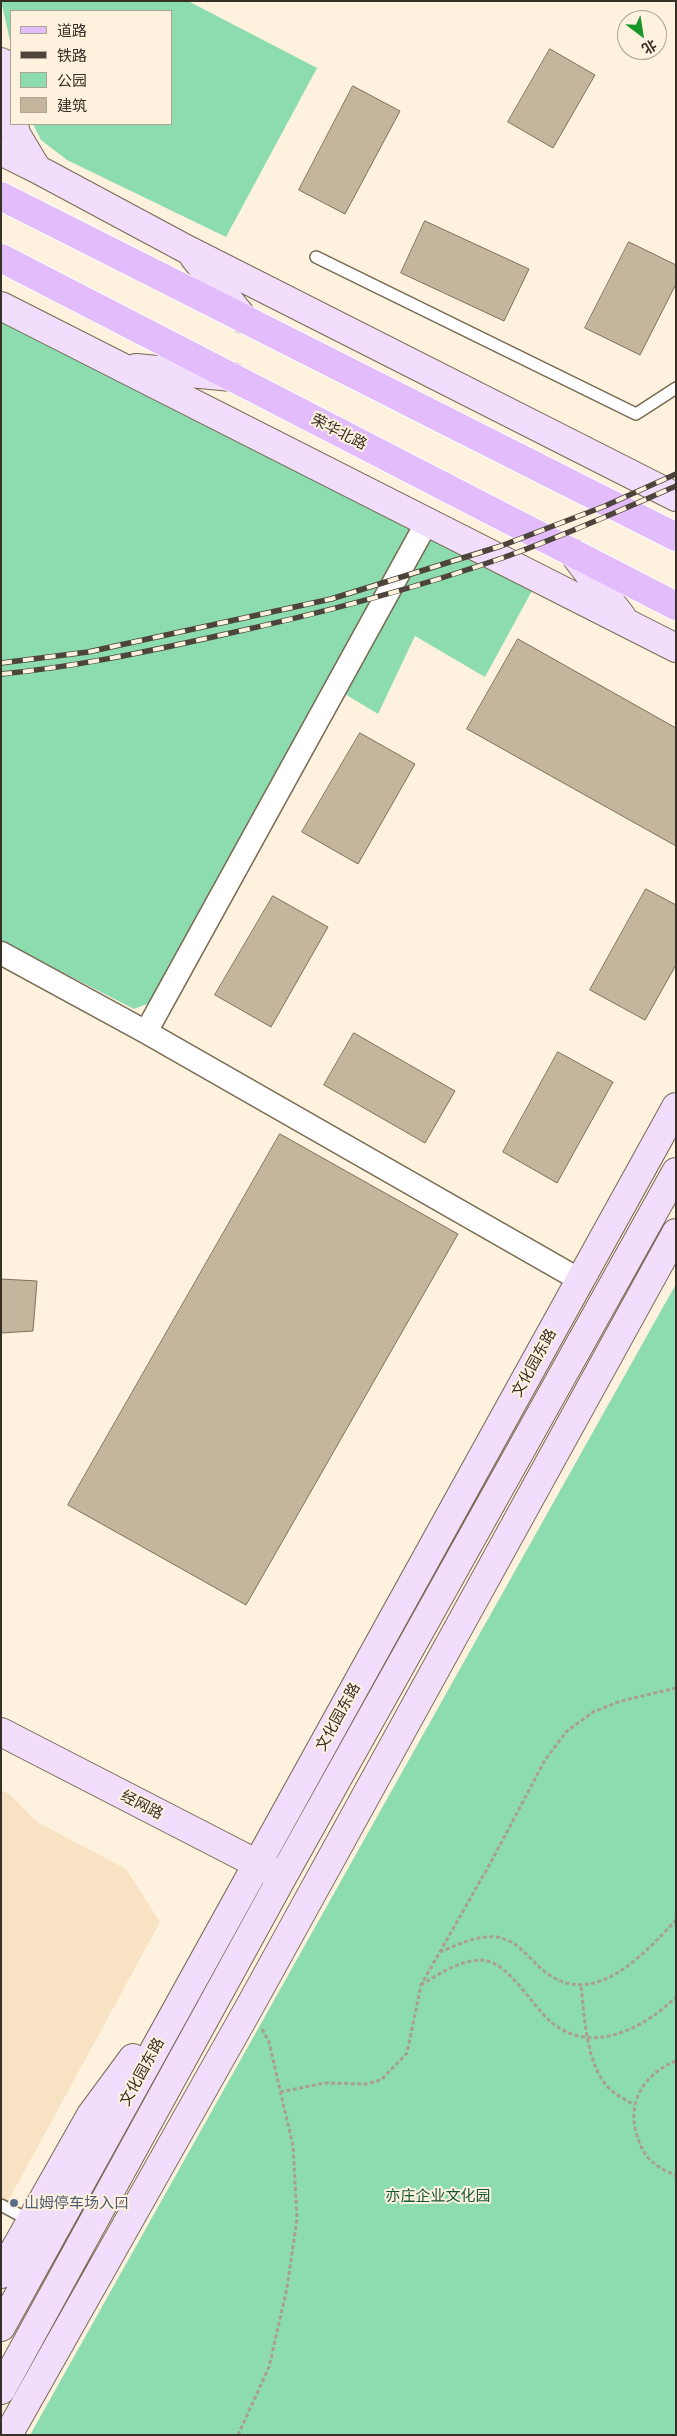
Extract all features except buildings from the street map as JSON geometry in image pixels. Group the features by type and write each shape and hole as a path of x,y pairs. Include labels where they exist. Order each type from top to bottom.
{"main road":[{"path":"1,196 676,537"},
{"name":"荣华北路","path":"1,258 676,606"}],"street":[{"path":"1,62 10,107"},
{"path":"14,125 16,134 37,169"},
{"path":"1,151 188,250 676,497"},
{"path":"188,250 244,319"},
{"path":"1,306 676,648"},
{"path":"119,366 234,378"},
{"path":"146,1032 428,522"},
{"path":"572,553 627,623"},
{"path":"1,952 146,1032 580,1280"},
{"name":"文化园东路","path":"1,2327 676,1107"},
{"name":"文化园东路","path":"1,2390 283,1876 676,1172"},
{"path":"8,2435 250,2006 676,1233"},
{"name":"经网路","path":"1,1732 256,1864 283,1876"},
{"path":"1,2274 91,2115 197,1972"},
{"path":"94,2282 105,2202"}],"lane":[{"path":"316,257 636,414 676,388"},
{"path":"1,2205 31,2222"}],"path":[{"path":"280,2092 325,2083 364,2084 381,2080 407,2053 420,1986 545,1760 567,1731 593,1712 621,1701 676,1688"},
{"path":"440,1952 470,1940 495,1937 516,1943 551,1976 581,1987 601,1981 620,1971 648,1950 676,1920"},
{"path":"420,1986 450,1968 482,1960 505,1969 549,2021 560,2028 588,2038 611,2036 634,2029 659,2013 676,1997"},
{"path":"581,1987 588,2038 597,2072 611,2090 634,2105"},
{"path":"238,2435 269,2367 287,2288 297,2219 293,2146 269,2042 250,2006"},
{"path":"676,2061 659,2067 644,2083 634,2105 633,2123 641,2148 655,2164 676,2176"}],"shaded area":[{"path":"1,1790 9,1794 37,1822 126,1869 160,1922 1,2214"}],"green space":[{"path":"1,1 188,1 317,68 226,237 67,160 41,140 34,125 172,125 172,10 10,10 10,41"},
{"path":"1,320 533,589 485,677 415,636 378,714 325,682 152,1002 134,1009 1,941"},
{"name":"亦庄企业文化园","path":"676,1284 676,2435 30,2435"}],"railway":[{"path":"1,663 88,652 331,599 501,546 605,506 676,474"},
{"path":"1,674 83,663 137,653 253,628 362,601 505,557 570,532 676,486"}],"place":[{"name":"山姆停车场入口","path":"14,2203"}]}
